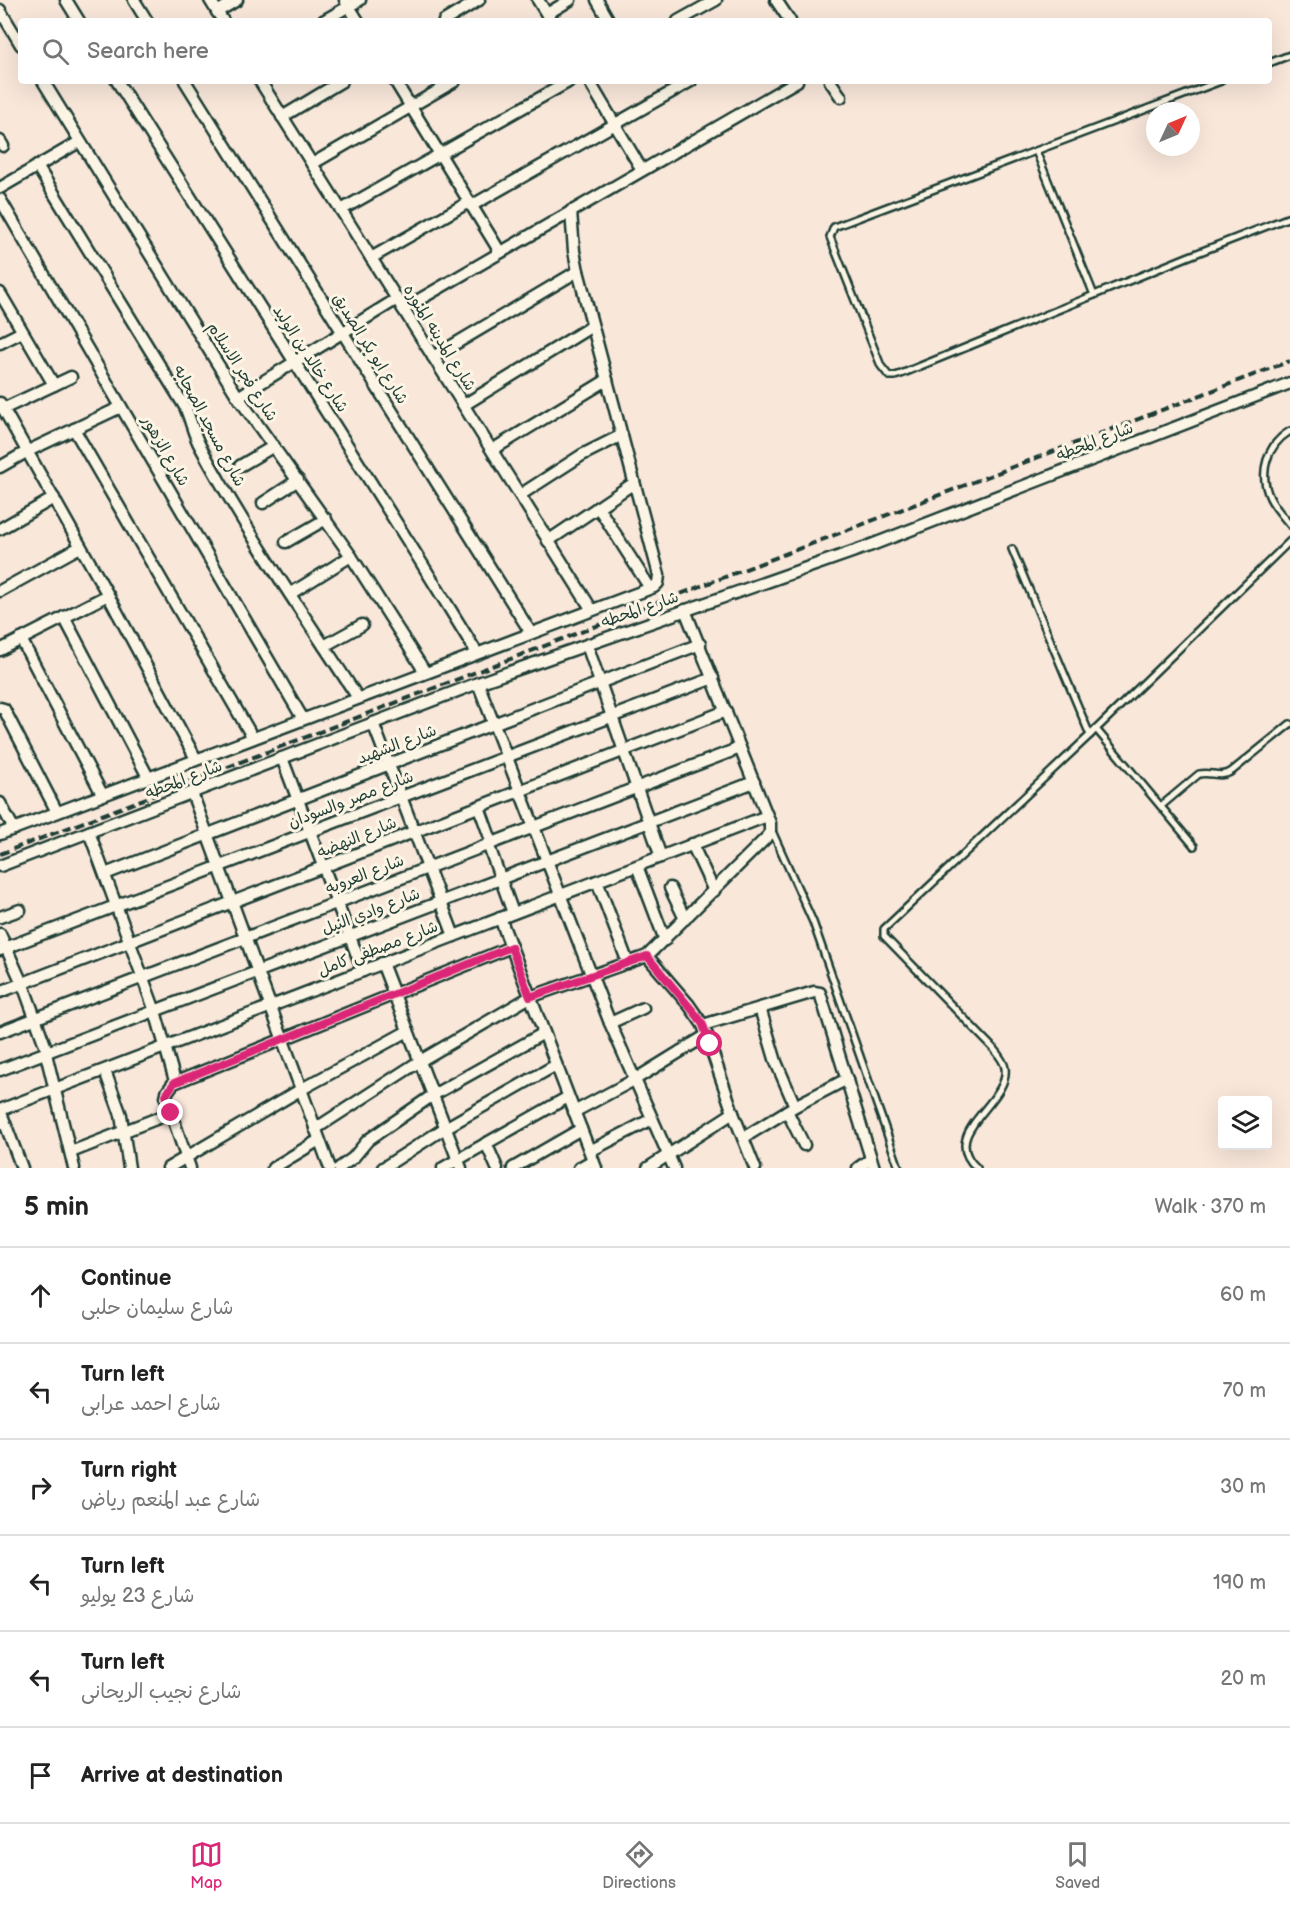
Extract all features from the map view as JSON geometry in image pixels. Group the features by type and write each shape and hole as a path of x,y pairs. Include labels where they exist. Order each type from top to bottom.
{"street":[{"path":"66,0 77,18"},
{"path":"134,0 145,18"},
{"path":"210,0 220,16 237,0"},
{"path":"327,18 347,3 360,0"},
{"path":"449,18 479,0"},
{"path":"538,0 549,17 570,0"},
{"path":"597,0 607,18"},
{"path":"683,18 716,0"},
{"path":"776,0 788,18"},
{"path":"347,3 356,18"},
{"path":"0,10 18,40"},
{"name":"شارع فجر الاسلام","path":"45,84 238,397 326,519 425,672"},
{"name":"شارع خالد بن الوليد","path":"119,84 477,653"},
{"name":"شارع ابو بكر الصديق","path":"186,84 531,633"},
{"name":"شارع المدينه المنوره","path":"262,84 592,610"},
{"path":"282,117 337,84"},
{"path":"397,84 500,252"},
{"path":"312,164 450,84"},
{"path":"341,210 565,84"},
{"path":"591,84 642,170"},
{"path":"371,258 686,84"},
{"path":"403,309 791,84"},
{"path":"832,84 842,98"},
{"path":"0,188 80,142"},
{"name":"شارع مسجد الصحابه","path":"37,166 185,407 199,444 248,528 358,698"},
{"name":"شارع الزهور","path":"0,199 303,719"},
{"name":"شارع المحطه","path":"0,834 654,587 660,579 578,271 571,211"},
{"path":"433,357 578,271"},
{"path":"0,293 54,385"},
{"path":"238,397 397,299"},
{"path":"464,405 592,326"},
{"path":"0,343 22,332"},
{"path":"71,377 1,405 108,595 196,759"},
{"path":"492,450 607,380"},
{"name":"شارع المحطه","path":"0,866 478,683 869,546 1290,383"},
{"path":"0,467 28,451 121,407"},
{"path":"74,429 253,738"},
{"path":"520,495 582,455 622,435"},
{"path":"240,466 274,446"},
{"path":"264,503 298,480"},
{"path":"548,541 634,483"},
{"path":"0,530 54,498"},
{"path":"598,507 650,588"},
{"path":"286,542 326,519"},
{"path":"0,591 80,547"},
{"path":"290,594 351,556"},
{"path":"0,650 108,595"},
{"path":"273,1168 420,1061 530,997 647,956 770,834 771,829 767,816 685,610"},
{"path":"64,617 148,777"},
{"path":"324,646 362,625"},
{"path":"21,639 102,794"},
{"name":"شارع الشهيد","path":"105,874 700,644"},
{"path":"587,645 661,856"},
{"name":"شارع مصر والسودان","path":"3,949 713,678"},
{"path":"478,683 610,1023 674,1168"},
{"path":"0,708 4,709 57,812"},
{"name":"شارع النهضه","path":"0,992 726,711"},
{"path":"374,723 454,936"},
{"name":"شارع العروبه","path":"0,1032 740,748"},
{"path":"282,758 363,971"},
{"name":"شارع وادي النيل","path":"0,1070 754,782"},
{"path":"192,793 330,1168"},
{"path":"0,803 14,829"},
{"path":"479,807 500,879 513,913"},
{"name":"شارع مصطفى كامل","path":"0,1110 767,816"},
{"path":"88,832 155,1011 174,1083"},
{"path":"692,844 714,891"},
{"path":"637,866 665,940"},
{"path":"597,881 628,963"},
{"path":"670,888 685,919"},
{"path":"0,917 20,910"},
{"path":"500,918 593,1160"},
{"path":"0,934 3,949 22,984 47,1052 74,1168"},
{"path":"190,1168 166,1095 174,1083 511,947"},
{"path":"647,956 689,1005 705,1030 733,1113 755,1168"},
{"path":"382,963 459,1164"},
{"path":"574,1112 634,1080 705,1030 760,1008 814,992 821,995 872,1163 858,1168"},
{"path":"610,1023 643,1008"},
{"path":"760,1008 804,1146"},
{"path":"168,1168 300,1090 408,1031"},
{"path":"339,1168 353,1158 368,1140 433,1095 544,1033"},
{"path":"383,1168 445,1128 556,1065"},
{"path":"105,1071 125,1131 129,1168"},
{"path":"743,1138 791,1108 847,1079"},
{"path":"443,1168 459,1164 486,1143 568,1096"},
{"path":"0,1110 22,1168"},
{"path":"71,1152 171,1113"},
{"path":"648,1168 733,1113"},
{"path":"579,1168 652,1119"},
{"path":"513,1168 581,1129"},
{"path":"486,1143 497,1168"}],"lane":[{"path":"1272,62 1290,55"},
{"path":"1213,84 834,228 830,237 881,366 889,375 895,376 1290,217"},
{"path":"1036,151 1094,295"},
{"path":"1290,431 1273,446 1266,459 1264,473 1271,500 1290,525"},
{"path":"977,1168 968,1157 965,1148 966,1138 1005,1079 1005,1067 993,1048 886,939 882,933 884,928 1090,735 1290,540"},
{"path":"1012,549 1090,735"},
{"path":"1161,806 1199,774 1222,776 1232,771 1290,724"},
{"path":"1096,729 1194,846"},
{"path":"771,829 813,922 899,1168"}],"railway":[{"path":"0,854 1290,361"}],"route":[{"path":"171,1113 166,1095 174,1083 511,947 530,997 647,956 698,1017 710,1044"}]}
